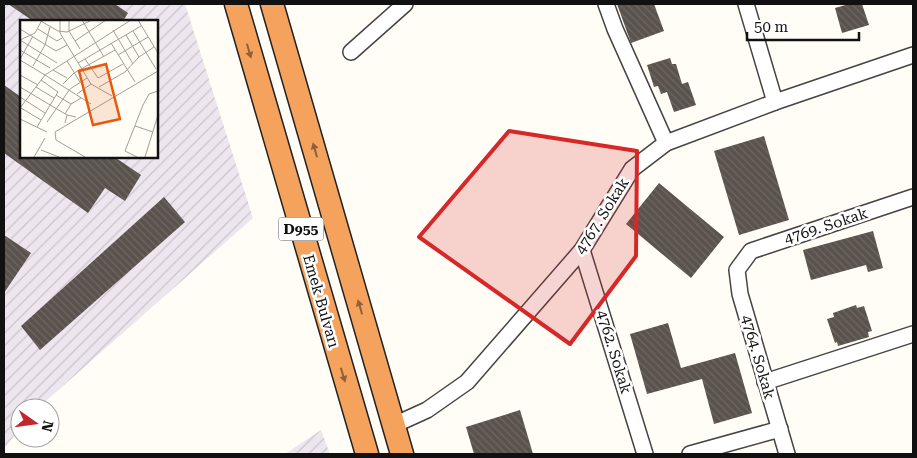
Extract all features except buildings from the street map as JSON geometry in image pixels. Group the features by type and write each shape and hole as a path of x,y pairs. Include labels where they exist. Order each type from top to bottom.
{"highway":[{"name":"Emek Bulvarı","path":"236,4 367,454"},
{"name":"D955","path":"272,4 402,454"}],"street":[{"path":"351,52 405,4"},
{"path":"606,4 615,29 666,143"},
{"path":"746,4 775,102"},
{"name":"4767. Sokak","path":"394,425 427,410 467,382 582,250 632,169 666,143 775,102 913,55"},
{"name":"4769. Sokak","path":"742,261 751,251 913,197"},
{"name":"4762. Sokak","path":"582,250 645,454"},
{"name":"4764. Sokak","path":"742,261 737,270 740,294 787,454"},
{"path":"765,382 913,334"},
{"path":"690,454 780,430"}],"highlighted area":[{"path":"509,131 637,151 636,256 570,344 419,237"}],"shaded area":[{"path":"4,4 185,4 253,218 49,398 10,398 10,441 4,448"},
{"path":"321,430 330,454 285,454"}]}
